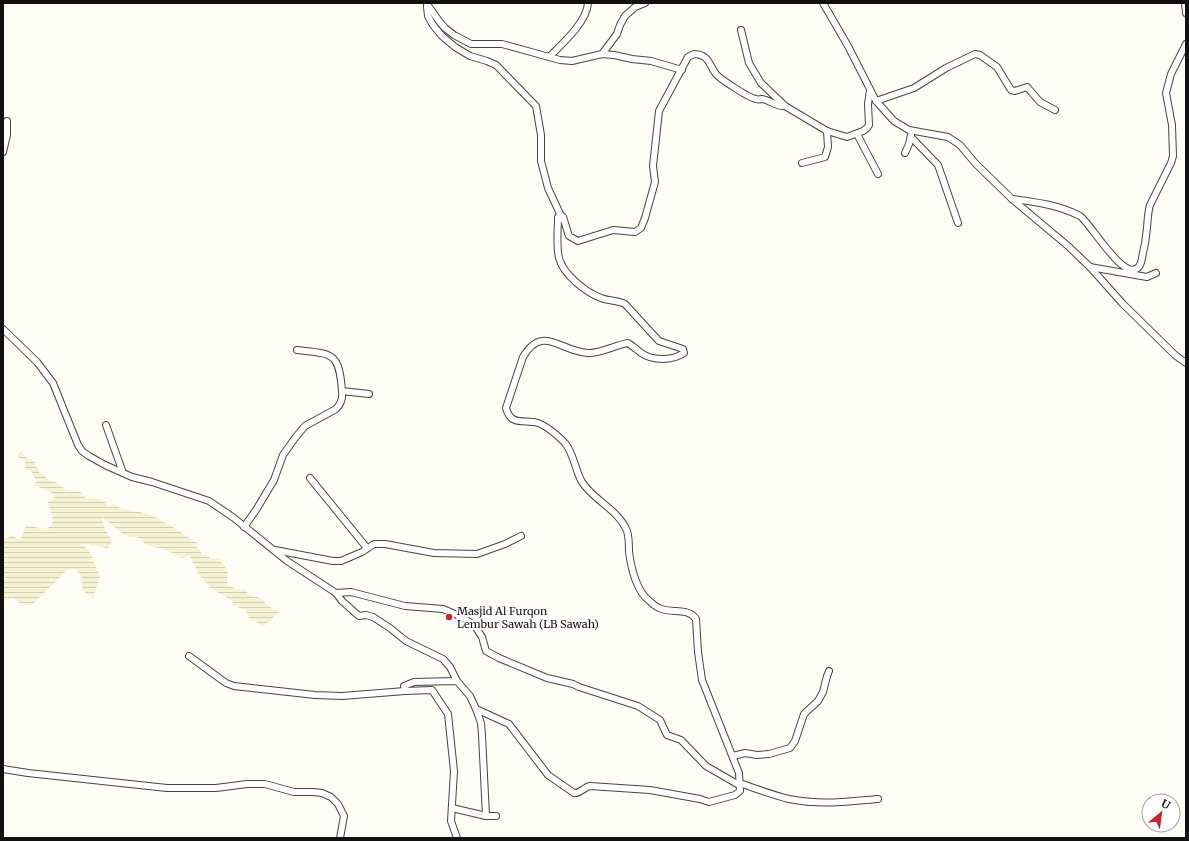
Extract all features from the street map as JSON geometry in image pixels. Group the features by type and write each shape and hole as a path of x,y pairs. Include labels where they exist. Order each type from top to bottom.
{"street":[{"path":"550,57 570,37 585,15 588,3"},
{"path":"602,54 617,34 625,16 635,7 645,3"},
{"path":"823,3 848,46 876,101 894,121 909,130 948,137 960,145 976,164 1012,199 1068,246 1090,267 1123,304 1175,355 1186,363"},
{"path":"1185,3 1186,13"},
{"path":"427,4 439,22 463,40 471,44 502,44 550,57 572,61 602,54 651,61 682,70"},
{"path":"427,4 428,16 442,36 455,47 470,56 496,65 536,106 541,135 541,161 548,188 566,225 569,236 578,241 613,230 634,232 641,228 647,214 655,182 653,166 659,111 691,55 694,54 703,56 709,61 719,76 757,100 762,99 780,107 786,106"},
{"path":"741,30 749,63 761,83 786,106 827,131 847,137 863,131 869,125 868,104 870,89"},
{"path":"1012,199 1056,206 1082,217 1120,264 1129,269 1138,267 1145,242 1148,211 1171,163 1172,124 1166,93 1171,74 1186,44"},
{"path":"876,101 914,88 943,70 976,54 980,55 997,67 1011,90 1015,91 1027,88 1040,102 1055,110"},
{"path":"3,152 7,135 7,121"},
{"path":"909,130 911,137 938,165 958,223"},
{"path":"802,164 825,157 828,147 827,131"},
{"path":"857,134 878,174"},
{"path":"905,153 911,137"},
{"path":"476,709 509,724 548,775 574,792 578,792 585,787 590,786 650,790 713,802 737,794 740,791 739,773 702,680 698,652 696,619 690,613 661,609 644,595 636,581 630,562 626,530 612,511 582,482 567,446 543,426 535,423 516,421 512,419 507,412 506,405 523,357 527,350 536,342 548,341 588,353 628,343 642,354 652,358 666,359 676,357 684,353 683,349 660,341 625,304 607,300 591,293 583,288 564,268 558,254 558,217 561,216"},
{"path":"1090,267 1147,277 1156,273"},
{"path":"3,329 37,362 53,383 78,445 82,451 105,465 132,477 209,501 228,513 244,527 309,576 336,593 350,609 359,616 366,615 373,617 406,641 444,660 450,667 457,681 470,696 481,723 486,816"},
{"path":"244,527 274,480 282,456 295,438 305,426 336,409 340,405 343,396 341,372 332,357 321,352 297,350"},
{"path":"342,391 369,394"},
{"path":"106,425 122,473"},
{"path":"310,478 366,548"},
{"path":"274,549 333,561 341,561 362,552 374,544 384,544 434,553 477,554 505,544 521,536"},
{"path":"336,593 351,592 405,606 443,609 462,616 475,626 482,637 486,651 547,678 573,684 638,706 660,720 667,735 681,740 706,766 739,784 788,799 809,802 834,803 878,799"},
{"path":"189,656 226,683 234,686 315,695 342,696 432,690 448,714 454,771 451,821 456,838"},
{"path":"733,756 745,753 757,755 769,754 790,748 795,741 804,714 818,701 823,692 829,671"},
{"path":"405,691 404,686 414,682 457,681"},
{"path":"3,769 51,776 167,788 216,788 247,784 265,784 294,792 322,793 331,797 338,804 344,816 340,838"},
{"path":"452,808 486,816 496,816"}],"shaded area":[{"path":"21,452 27,458 33,460 40,474 42,473 51,482 54,481 66,490 81,492 85,498 95,498 105,501 109,507 113,503 120,508 149,514 171,526 197,543 197,547 202,554 211,558 219,559 228,571 227,585 240,590 246,589 248,595 260,598 268,606 279,612 264,626 249,618 245,609 233,606 232,601 209,587 199,574 189,555 182,558 164,549 147,545 137,537 127,537 102,517 103,524 112,540 108,548 78,543 89,550 100,577 93,598 83,591 81,575 75,569 67,570 31,606 21,604 13,598 3,601 3,582 6,579 3,575 3,540 12,536 20,540 26,526 48,529 53,521 48,502 51,501 56,495 34,485 37,481 31,471 25,469 25,461 16,456"}],"place":[{"name":"Masjid Al Furqon Lembur Sawah (LB Sawah)","path":"449,617"}]}
